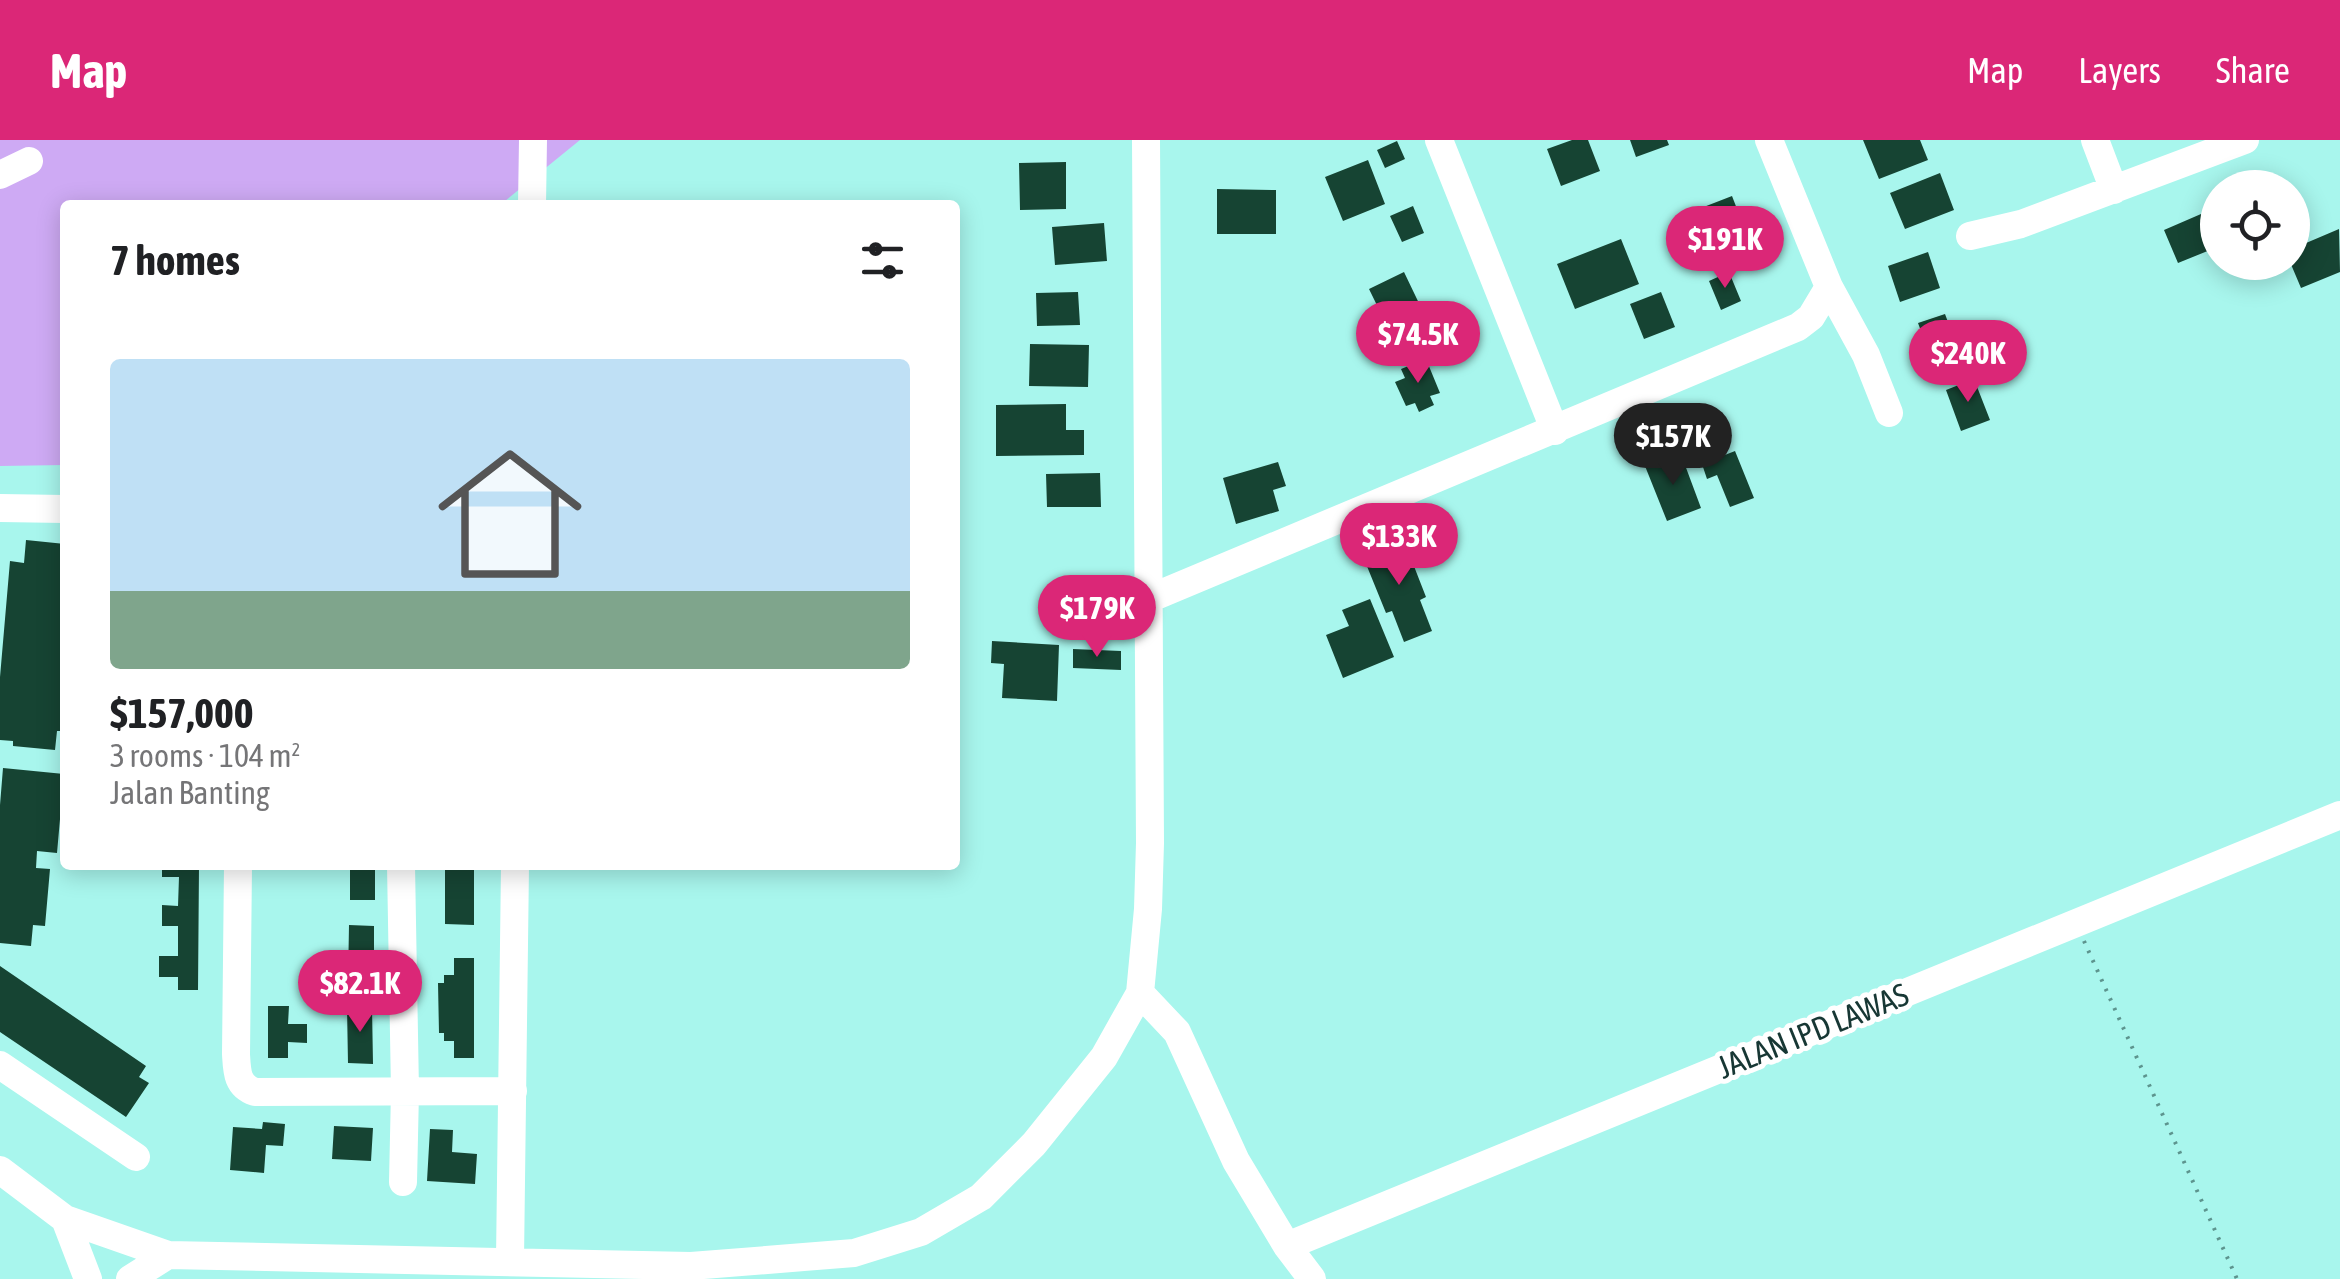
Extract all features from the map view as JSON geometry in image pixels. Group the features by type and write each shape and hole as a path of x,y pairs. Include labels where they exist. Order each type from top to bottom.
{"street":[{"path":"532,200 533,140"},
{"path":"0,1170 66,1219 168,1255 691,1266 804,1259 854,1252 921,1232 982,1197 1034,1144 1104,1057 1140,993 1148,910 1146,140"},
{"path":"1439,140 1555,431"},
{"path":"1769,140 1829,287 1866,355 1888,413"},
{"path":"2095,140 2114,190"},
{"path":"1970,236 2021,224 2245,140"},
{"path":"0,175 29,160"},
{"path":"1146,600 1786,334 1811,317 1829,287"},
{"path":"0,508 60,509"},
{"name":"JALAN IPD LAWAS","path":"1287,1246 2340,815"},
{"path":"238,870 237,1078 247,1090 514,1091"},
{"path":"401,870 406,1092 403,1182"},
{"path":"510,1260 515,870"},
{"path":"1140,993 1177,1032 1236,1161 1287,1246 1312,1279"},
{"path":"0,1065 136,1157"},
{"path":"66,1219 88,1279"},
{"path":"130,1279 168,1255"}],"path":[{"path":"2076,924 2237,1279"}],"shaded area":[{"path":"0,140 580,140 506,200 60,200 60,465 0,466"}],"building":[{"path":"1572,140 1588,140 1600,171 1561,186 1547,149"},
{"path":"1630,140 1667,140 1669,145 1636,157"},
{"path":"1863,140 1920,140 1928,160 1879,179"},
{"path":"1397,141 1405,159 1385,168 1377,150"},
{"path":"1368,160 1385,204 1343,221 1325,177"},
{"path":"1066,162 1066,209 1020,210 1019,163"},
{"path":"1940,173 1954,210 1905,229 1890,193"},
{"path":"1217,189 1276,190 1276,234 1217,234"},
{"path":"1732,196 1749,240 1695,261 1678,217"},
{"path":"1413,206 1424,233 1402,242 1390,216"},
{"path":"2200,214 2200,254 2178,263 2164,230"},
{"path":"1104,223 1107,261 1055,265 1052,227"},
{"path":"2339,229 2340,272 2301,288 2298,280 2310,280 2310,241"},
{"path":"1621,239 1639,284 1575,309 1557,264"},
{"path":"1928,252 1940,288 1900,302 1888,266"},
{"path":"1404,272 1427,320 1392,336 1369,289"},
{"path":"1729,272 1741,301 1721,310 1709,281"},
{"path":"1078,292 1080,325 1037,326 1036,293"},
{"path":"1661,292 1675,327 1644,339 1630,304"},
{"path":"1945,314 1955,341 1928,350 1918,323"},
{"path":"1030,344 1089,345 1088,387 1029,386"},
{"path":"1426,359 1440,393 1430,396 1434,405 1419,412 1415,403 1406,406 1395,382 1405,378 1401,369"},
{"path":"1974,379 1990,420 1961,431 1946,390"},
{"path":"1066,404 1066,430 1084,430 1084,455 996,456 996,405"},
{"path":"1735,451 1754,498 1730,507 1717,475 1707,479 1702,464"},
{"path":"1671,456 1676,469 1685,465 1701,508 1667,521 1645,466"},
{"path":"1278,462 1286,486 1273,490 1279,511 1236,524 1223,478"},
{"path":"1100,473 1101,507 1047,507 1046,474"},
{"path":"1403,538 1426,597 1420,600 1432,631 1404,642 1392,611 1386,613 1362,554"},
{"path":"26,540 60,543 60,731 55,750 13,746 13,741 0,740 0,677 10,561 24,563"},
{"path":"1370,599 1394,657 1343,678 1326,635 1349,626 1342,610"},
{"path":"992,641 1059,645 1057,701 1002,698 1004,664 991,663"},
{"path":"1073,649 1121,651 1121,670 1073,668"},
{"path":"3,768 60,774 57,853 37,851 36,868 50,869 45,926 33,925 31,946 0,943"},
{"path":"162,870 199,870 198,990 178,990 178,977 159,977 159,956 178,956 178,926 162,926 162,905 178,906 179,877 162,877"},
{"path":"350,870 375,870 375,900 350,900"},
{"path":"445,870 474,870 474,925 445,924"},
{"path":"349,925 374,926 374,982 348,982"},
{"path":"454,958 474,958 474,1058 454,1058 454,1041 444,1041 444,1033 439,1033 438,983 444,983 444,975 454,975"},
{"path":"0,966 146,1066 139,1077 149,1083 126,1117 0,1032"},
{"path":"268,1006 289,1006 288,1024 307,1024 307,1043 288,1042 288,1058 268,1058"},
{"path":"347,1007 372,1007 373,1064 348,1063"},
{"path":"263,1122 285,1124 283,1146 266,1145 264,1173 230,1170 233,1127 262,1129"},
{"path":"334,1126 373,1128 371,1161 332,1159"},
{"path":"430,1129 453,1130 452,1152 477,1154 475,1184 427,1181"}]}
